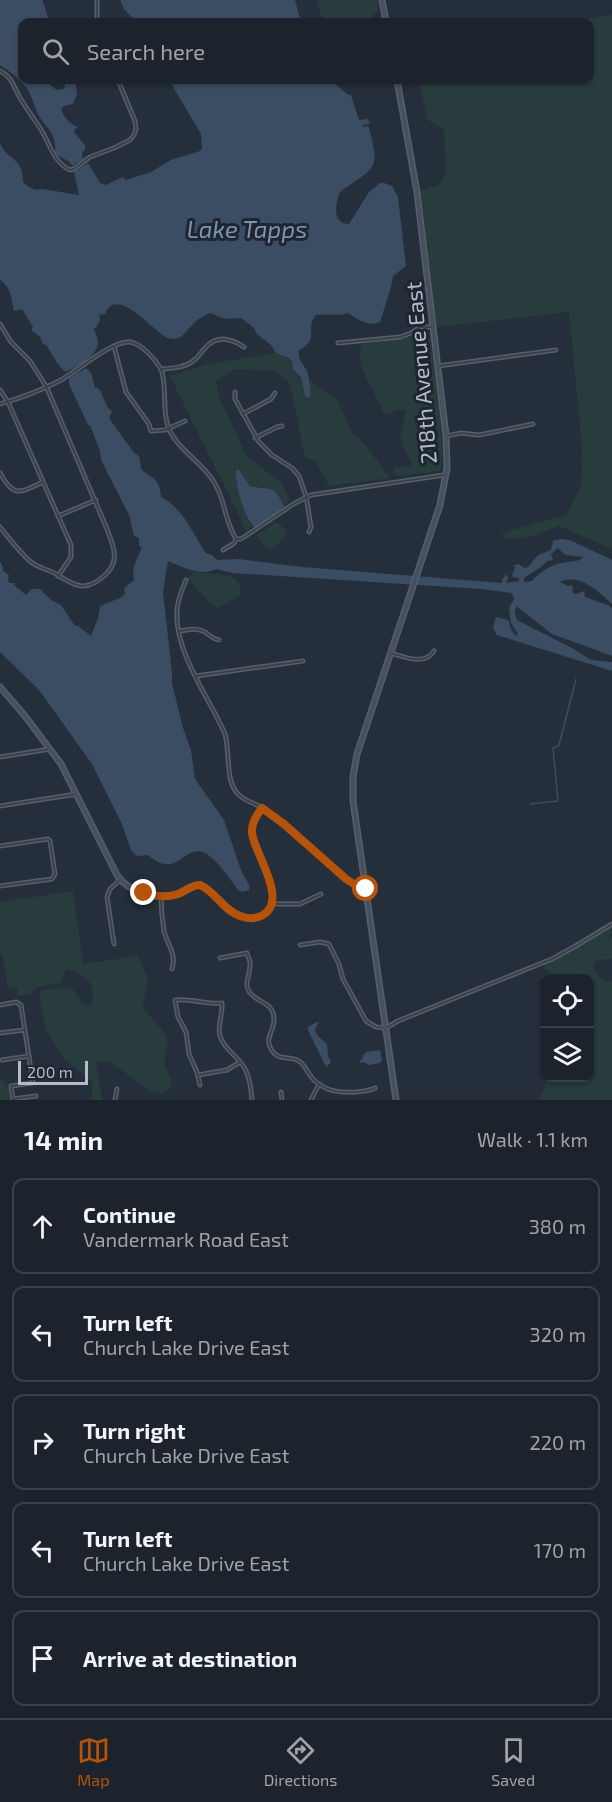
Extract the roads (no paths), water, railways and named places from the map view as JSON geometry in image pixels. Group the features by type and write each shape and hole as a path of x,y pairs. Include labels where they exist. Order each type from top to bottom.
{"street":[{"path":"97,0 97,18"},
{"path":"382,0 385,18"},
{"path":"0,70 14,82 18,94 42,130 53,155 70,170 91,156 99,155 130,140 134,135 135,121 120,84"},
{"name":"218th Avenue East","path":"396,1100 353,798 353,777 356,760 440,505 446,475 447,436 417,192 398,84"},
{"path":"0,324 9,339 30,361 46,386 113,543 114,562 103,577 85,587 73,585 30,561 0,527"},
{"path":"339,343 400,337 420,327 434,327"},
{"path":"161,369 190,363 209,344 218,339 232,340 244,347"},
{"path":"0,404 63,379 114,346 126,342 134,343 151,356 161,369 164,408 169,429 213,480 237,539"},
{"path":"114,346 126,392 149,424 151,431 169,429 185,421"},
{"path":"438,366 556,350"},
{"path":"0,390 8,402 71,545 72,553 58,576"},
{"path":"235,392 235,399 255,438 267,451 299,476 306,496 309,532"},
{"path":"243,414 271,399 275,393"},
{"path":"447,436 479,435 533,424"},
{"path":"255,438 282,426"},
{"path":"0,473 8,487 14,491 25,490 43,482"},
{"path":"223,550 306,496 446,475"},
{"path":"435,476 441,478 445,484"},
{"path":"58,516 96,500"},
{"path":"186,580 178,603 179,631 185,654 225,734 233,787 241,797 262,808 284,824 346,879 366,889"},
{"path":"179,631 198,629 214,640 219,640"},
{"path":"391,653 420,660 427,658 434,651"},
{"path":"196,676 303,661"},
{"path":"0,687 51,749 66,772 120,880 138,891 161,896 174,895 200,885 240,916 251,918 265,914 272,904 268,875 252,834 253,822 262,808"},
{"path":"0,757 51,749"},
{"path":"0,806 77,794"},
{"path":"0,846 48,839 51,841 55,872 52,879 0,885"},
{"path":"114,944 107,897 110,889 120,880"},
{"path":"272,904 300,904 321,894"},
{"path":"161,896 165,934 170,944 174,964 172,969"},
{"path":"300,945 320,942 328,944 363,1017 376,1027 386,1028 398,1021 552,959 612,924"},
{"path":"220,958 247,953 250,965 246,979 248,989 253,996 268,1004 273,1014 274,1024 269,1039 272,1051 279,1057 300,1062 319,1084 330,1090 342,1092 375,1088"},
{"path":"200,1085 189,1054 187,1036 178,1017 175,1000 222,1003 220,1036 249,1078 252,1100"},
{"path":"0,1005 18,1003 21,1006 33,1083 11,1086 13,1100 36,1096"},
{"path":"0,1034 24,1030"},
{"path":"2,1060 29,1056"},
{"path":"198,1075 226,1070 240,1062"},
{"path":"311,1100 319,1084"},
{"path":"115,1100 117,1089"},
{"path":"281,1092 282,1100"}],"water":[{"path":"0,0 42,0 48,18 18,18 18,79 0,65"},
{"path":"120,0 295,0 300,18 132,18"},
{"path":"23,84 51,84 57,90 64,89 65,84 75,84 77,94 73,104 61,109 67,120 78,127 74,132 85,145 82,153 83,159 72,166 70,162 55,154 53,135 40,118"},
{"name":"Lake Tapps","path":"171,84 336,84 351,95 359,120 368,119 370,124 362,125 369,128 373,142 374,161 367,172 340,192 336,207 337,217 340,221 349,224 369,192 380,183 392,186 398,197 406,266 393,276 380,322 368,323 348,313 316,315 311,324 311,337 306,346 299,350 299,358 308,375 311,395 309,397 306,398 301,378 293,369 289,358 276,353 254,328 241,318 225,319 210,313 197,320 182,336 174,339 166,337 125,307 117,304 110,306 105,314 99,315 100,320 94,328 98,343 94,353 65,372 40,337 31,330 33,327 22,309 14,311 9,290 0,280 0,143 18,163 23,182 29,187 36,190 79,195 74,172 88,163 100,183 106,185 123,177 126,180 151,172 171,160 200,151 202,149 201,134"},
{"path":"86,368 91,373 95,388 98,388 112,411 109,418 134,453 139,456 141,469 155,480 161,497 182,515 206,553 217,560 239,559 302,567 502,583 506,574 508,578 506,583 519,581 519,578 513,577 512,574 514,565 528,567 538,555 551,550 553,541 561,539 570,540 612,560 612,604 595,589 581,581 560,582 568,586 572,585 573,593 584,591 585,597 612,608 612,656 552,634 516,606 515,613 517,620 591,660 612,662 612,671 497,635 493,628 496,617 508,620 512,631 516,636 518,634 511,623 509,608 514,599 512,593 233,573 216,569 199,572 168,561 163,592 172,683 191,750 195,779 224,820 249,890 239,891 218,863 203,852 196,851 178,861 166,864 148,855 137,856 131,850 121,822 92,764 39,690 0,652 0,561 3,571 9,575 10,583 16,583 14,585 26,595 32,589 40,589 51,600 61,605 75,626 91,636 100,606 120,598 125,594 124,588 134,580 133,569 142,547 139,546 139,538 134,536 129,515 101,460 90,425 69,384 69,378","holes":["558,548 565,555 584,557 578,561 552,566 532,581 524,582 524,578 547,561 553,560 551,554"]},
{"path":"236,470 239,470 250,486 275,491 284,507 256,528 241,501"},
{"path":"319,1023 315,1029 316,1032 327,1044 331,1062 326,1067 308,1030 308,1027"},
{"path":"380,1050 382,1060 380,1063 368,1065 364,1062 359,1063 366,1052"}],"waterway":[{"path":"530,804 558,801 553,748 559,745 576,679"}]}
